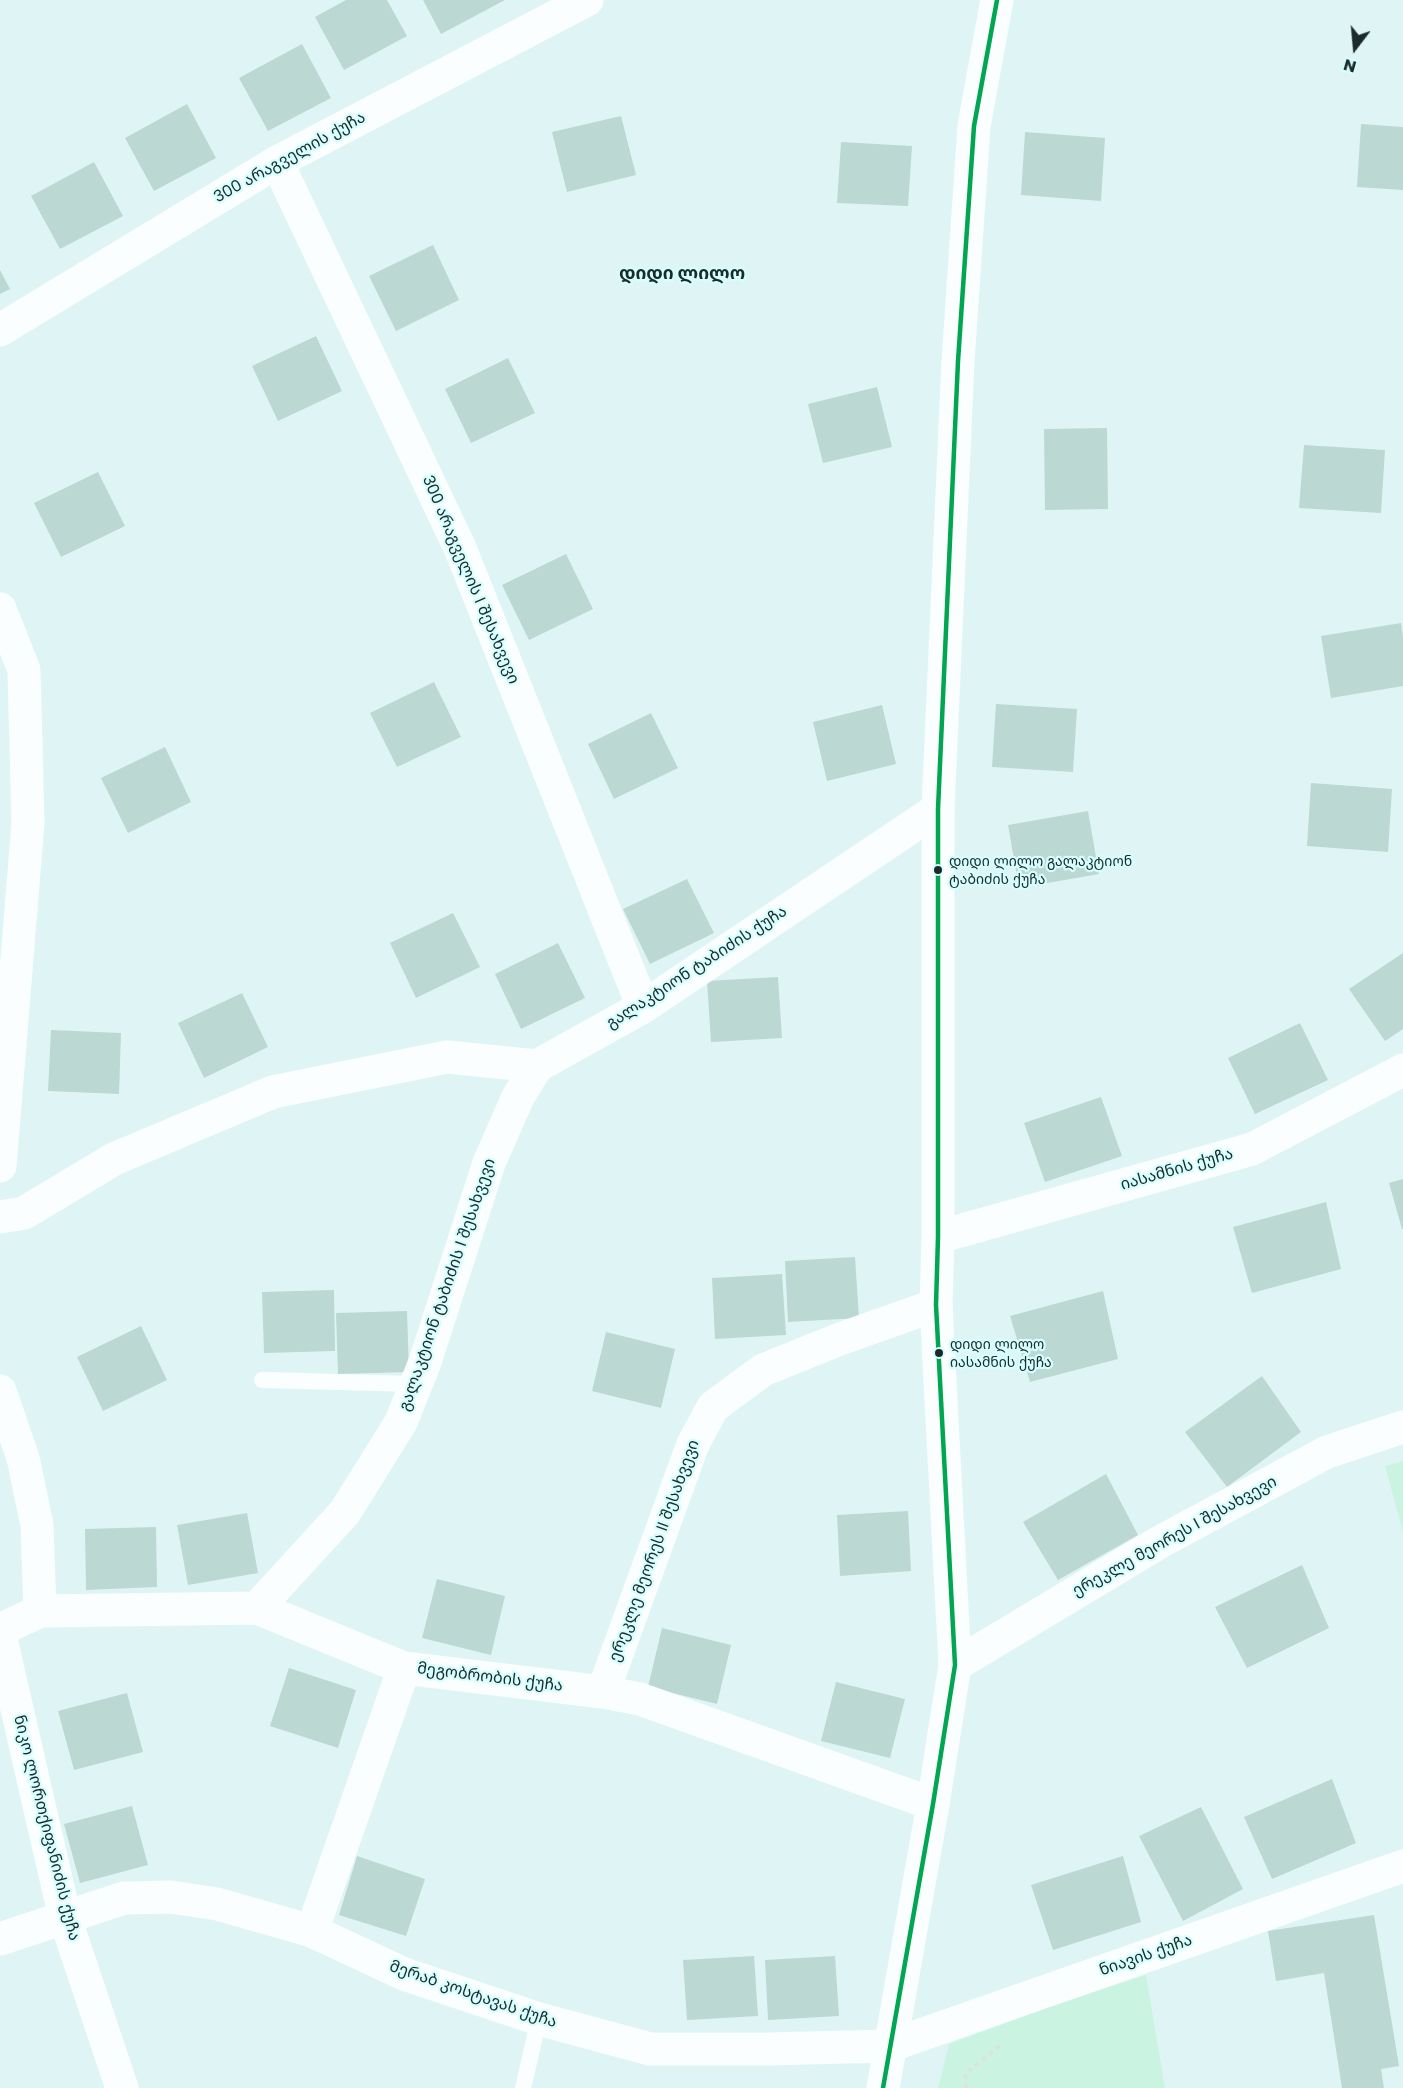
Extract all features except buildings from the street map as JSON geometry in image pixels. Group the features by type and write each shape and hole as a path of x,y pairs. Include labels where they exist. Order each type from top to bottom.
{"street":[{"name":"300 არაგველის ქუჩა","path":"0,330 277,162 587,0"},
{"path":"883,2088 955,1665 936,1305 938,809 958,361 974,126 997,0"},
{"name":"300 არაგველის I შესახვევი","path":"277,162 460,548 643,1006"},
{"path":"0,609 24,670 28,823 0,1166"},
{"name":"გალაკტიონ ტაბიძის ქუჩა","path":"537,1066 643,1006 938,809"},
{"path":"0,1217 24,1213 114,1159 273,1092 447,1057 537,1066"},
{"name":"გალაკტიონ ტაბიძის I შესახვევი","path":"257,1608 345,1512 401,1422 424,1362 489,1163 518,1096 537,1066"},
{"name":"იასამნის ქუჩა","path":"938,1237 1252,1149 1403,1070"},
{"name":"ერეკლე მეორეს II შესახვევი","path":"603,1692 693,1444 713,1407 763,1370 840,1339 936,1305"},
{"path":"0,1391 23,1458 37,1525 40,1611 0,1630"},
{"name":"ერეკლე მეორეს I შესახვევი","path":"955,1665 1160,1542 1327,1452 1403,1427"},
{"name":"მეგობრობის ქუჩა","path":"40,1611 257,1608 404,1668 603,1692 640,1699 933,1804"},
{"name":"ნიკო ლორთქიფანიძის ქუჩა","path":"0,1635 6,1689 65,1918 122,2088"},
{"path":"312,1931 404,1668"},
{"name":"ნიავის ქუჩა","path":"889,2046 1401,1874"},
{"name":"მერაბ კოსტავას ქუჩა","path":"0,1939 124,1898 171,1897 217,1904 312,1931 404,1974 539,2019 650,2049 889,2046"}],"lane":[{"path":"262,1380 416,1384"},
{"path":"523,2088 539,2019"}],"green space":[{"path":"1403,1461 1403,1532 1385,1466"},
{"path":"1146,1975 1165,2088 938,2088 949,2044 1051,2006"}],"transit line":[{"path":"883,2088 955,1665 936,1305 938,809 958,361 974,126 997,0"}],"place":[{"name":"დიდი ლილო გალაკტიონ ტაბიძის ქუჩა","path":"938,870"},
{"name":"დიდი ლილო იასამნის ქუჩა","path":"939,1353"}],"district":[{"name":"დიდი ლილო","path":"682,274"}]}
